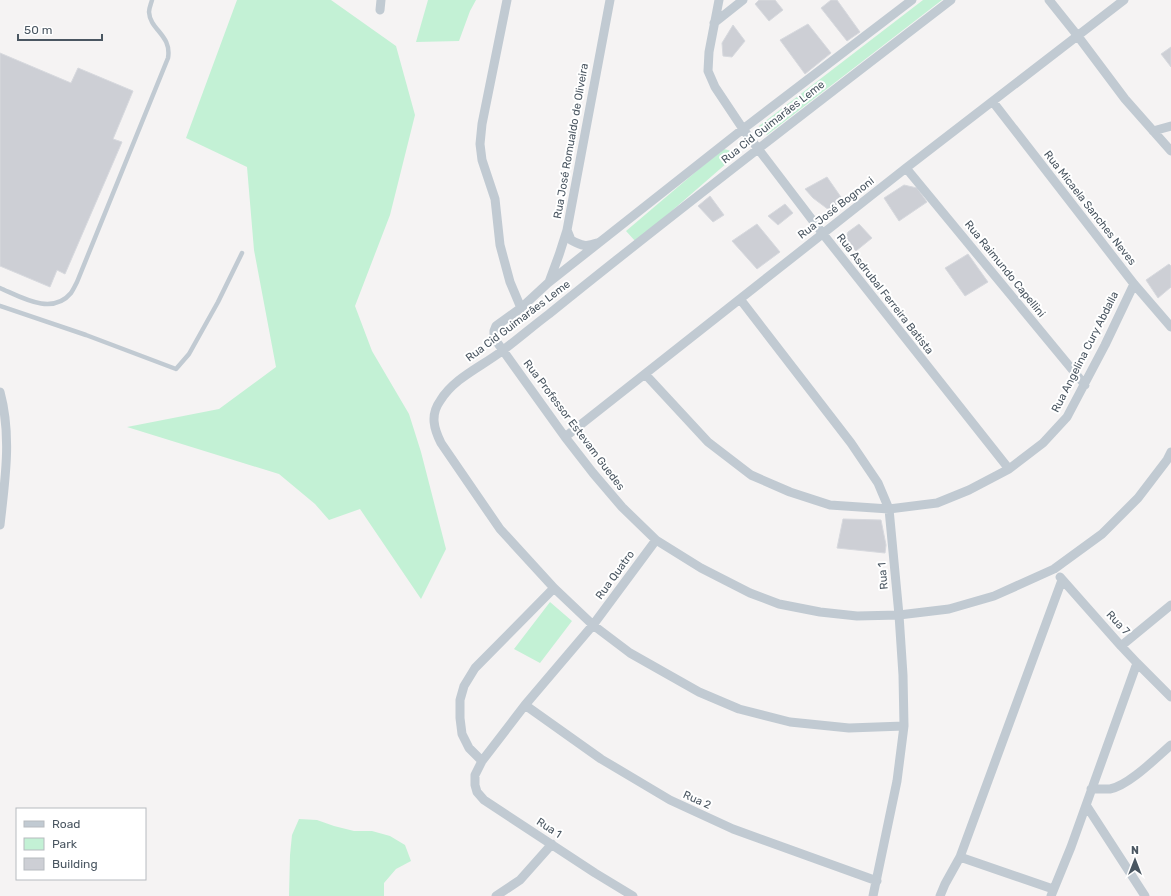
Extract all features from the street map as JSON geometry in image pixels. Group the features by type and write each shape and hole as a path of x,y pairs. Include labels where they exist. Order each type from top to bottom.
{"street":[{"path":"380,10 381,0"},
{"path":"507,0 482,124 480,144 482,160 495,199 500,245 510,282 521,308"},
{"name":"Rua José Romualdo de Oliveira","path":"548,283 560,256 567,230 610,0"},
{"name":"Rua Asdrubal Ferreira Batista","path":"719,0 709,52 708,71 715,87 743,129 823,234 1008,469"},
{"path":"714,23 743,0"},
{"name":"Rua Cid Guimarães Leme","path":"496,326 521,308 548,283 743,129 912,0"},
{"name":"Rua Cid Guimarães Leme","path":"904,726 849,728 790,722 739,709 698,692 630,653 593,625 554,588 500,529 441,443 435,431 433,422 434,411 439,401 451,386 503,351 758,149 951,0"},
{"path":"1049,0 1125,100 1171,151"},
{"name":"Rua José Bognoni","path":"565,437 906,168 1124,0"},
{"name":"Rua Micaela Sanches Neves","path":"993,102 1134,284 1171,327"},
{"path":"1153,131 1171,126"},
{"name":"Rua Raimundo Capellini","path":"906,168 1085,385"},
{"path":"567,230 572,240 588,247 603,241"},
{"name":"Rua Angelina Cury Abdalla","path":"645,374 708,442 751,475 790,492 830,505 889,509 937,503 969,490 1008,469 1043,443 1067,417 1085,385 1134,284"},
{"name":"Rua 1","path":"740,299 851,443 878,483 889,509 899,615 903,675 904,726 898,781 873,896"},
{"name":"Rua Professor Estevam Guedes","path":"496,326 494,338 565,437 622,507 656,540 701,568 750,593 779,604 820,612 858,616 899,615 949,609 994,596 1054,569 1102,534 1138,498 1167,460 1171,452"},
{"path":"0,392 4,405 7,463 0,525"},
{"name":"Rua Quatro","path":"481,763 525,705 593,625 656,540"},
{"name":"Rua 7","path":"1054,569 1062,580 1122,646 1171,605"},
{"path":"940,896 960,857 1062,580"},
{"path":"481,763 469,748 462,734 460,700 464,686 475,668 554,588"},
{"path":"1122,646 1171,697"},
{"path":"960,857 1052,892 1071,847 1137,663"},
{"name":"Rua 2","path":"525,705 601,759 670,800 733,829 877,881"},
{"path":"1091,789 1110,789 1119,786 1131,779 1171,746"},
{"name":"Rua 1","path":"481,763 475,775 475,785 477,792 484,800 595,873 633,896"},
{"path":"1086,805 1145,896"},
{"path":"496,896 520,880 552,844"}],"lane":[{"path":"0,288 29,301 45,305 60,302 70,294 77,282 168,58 169,50 167,43 149,14 152,0"},
{"path":"0,306 94,338 176,369 189,354 218,302 242,253"}],"green space":[{"path":"237,0 331,0 396,46 415,115 390,215 355,306 372,351 409,414 421,452 446,549 421,599 360,509 329,520 315,504 279,474 127,427 219,409 276,367 254,250 247,167 186,138"},
{"path":"428,0 476,0 470,11 459,41 416,42"},
{"path":"923,0 942,0 767,135 759,126"},
{"path":"724,149 732,151 735,156 636,242 626,231"},
{"path":"550,602 572,621 540,663 514,649"},
{"path":"299,819 317,820 354,831 372,831 390,836 405,845 411,861 396,869 384,883 384,896 289,896 292,835"}],"building":[{"path":"759,0 775,0 783,10 769,21 755,4"},
{"path":"831,0 837,0 860,32 847,41 821,8"},
{"path":"808,24 831,53 805,74 780,40"},
{"path":"733,25 745,41 732,57 723,56 722,43"},
{"path":"1171,47 1171,67 1161,54"},
{"path":"0,53 71,83 78,68 133,91 113,139 122,142 65,274 57,270 50,287 0,266"},
{"path":"827,177 843,200 829,210 813,198 805,189"},
{"path":"904,185 917,188 927,202 899,221 884,198"},
{"path":"710,196 724,215 713,222 698,206"},
{"path":"785,204 793,213 778,225 768,216"},
{"path":"757,224 780,252 757,269 732,241"},
{"path":"859,224 872,238 856,251 845,239 848,232"},
{"path":"968,254 988,282 965,296 945,268"},
{"path":"1169,264 1171,266 1171,287 1158,298 1146,280"},
{"path":"843,519 881,520 886,545 885,553 837,548"}]}
